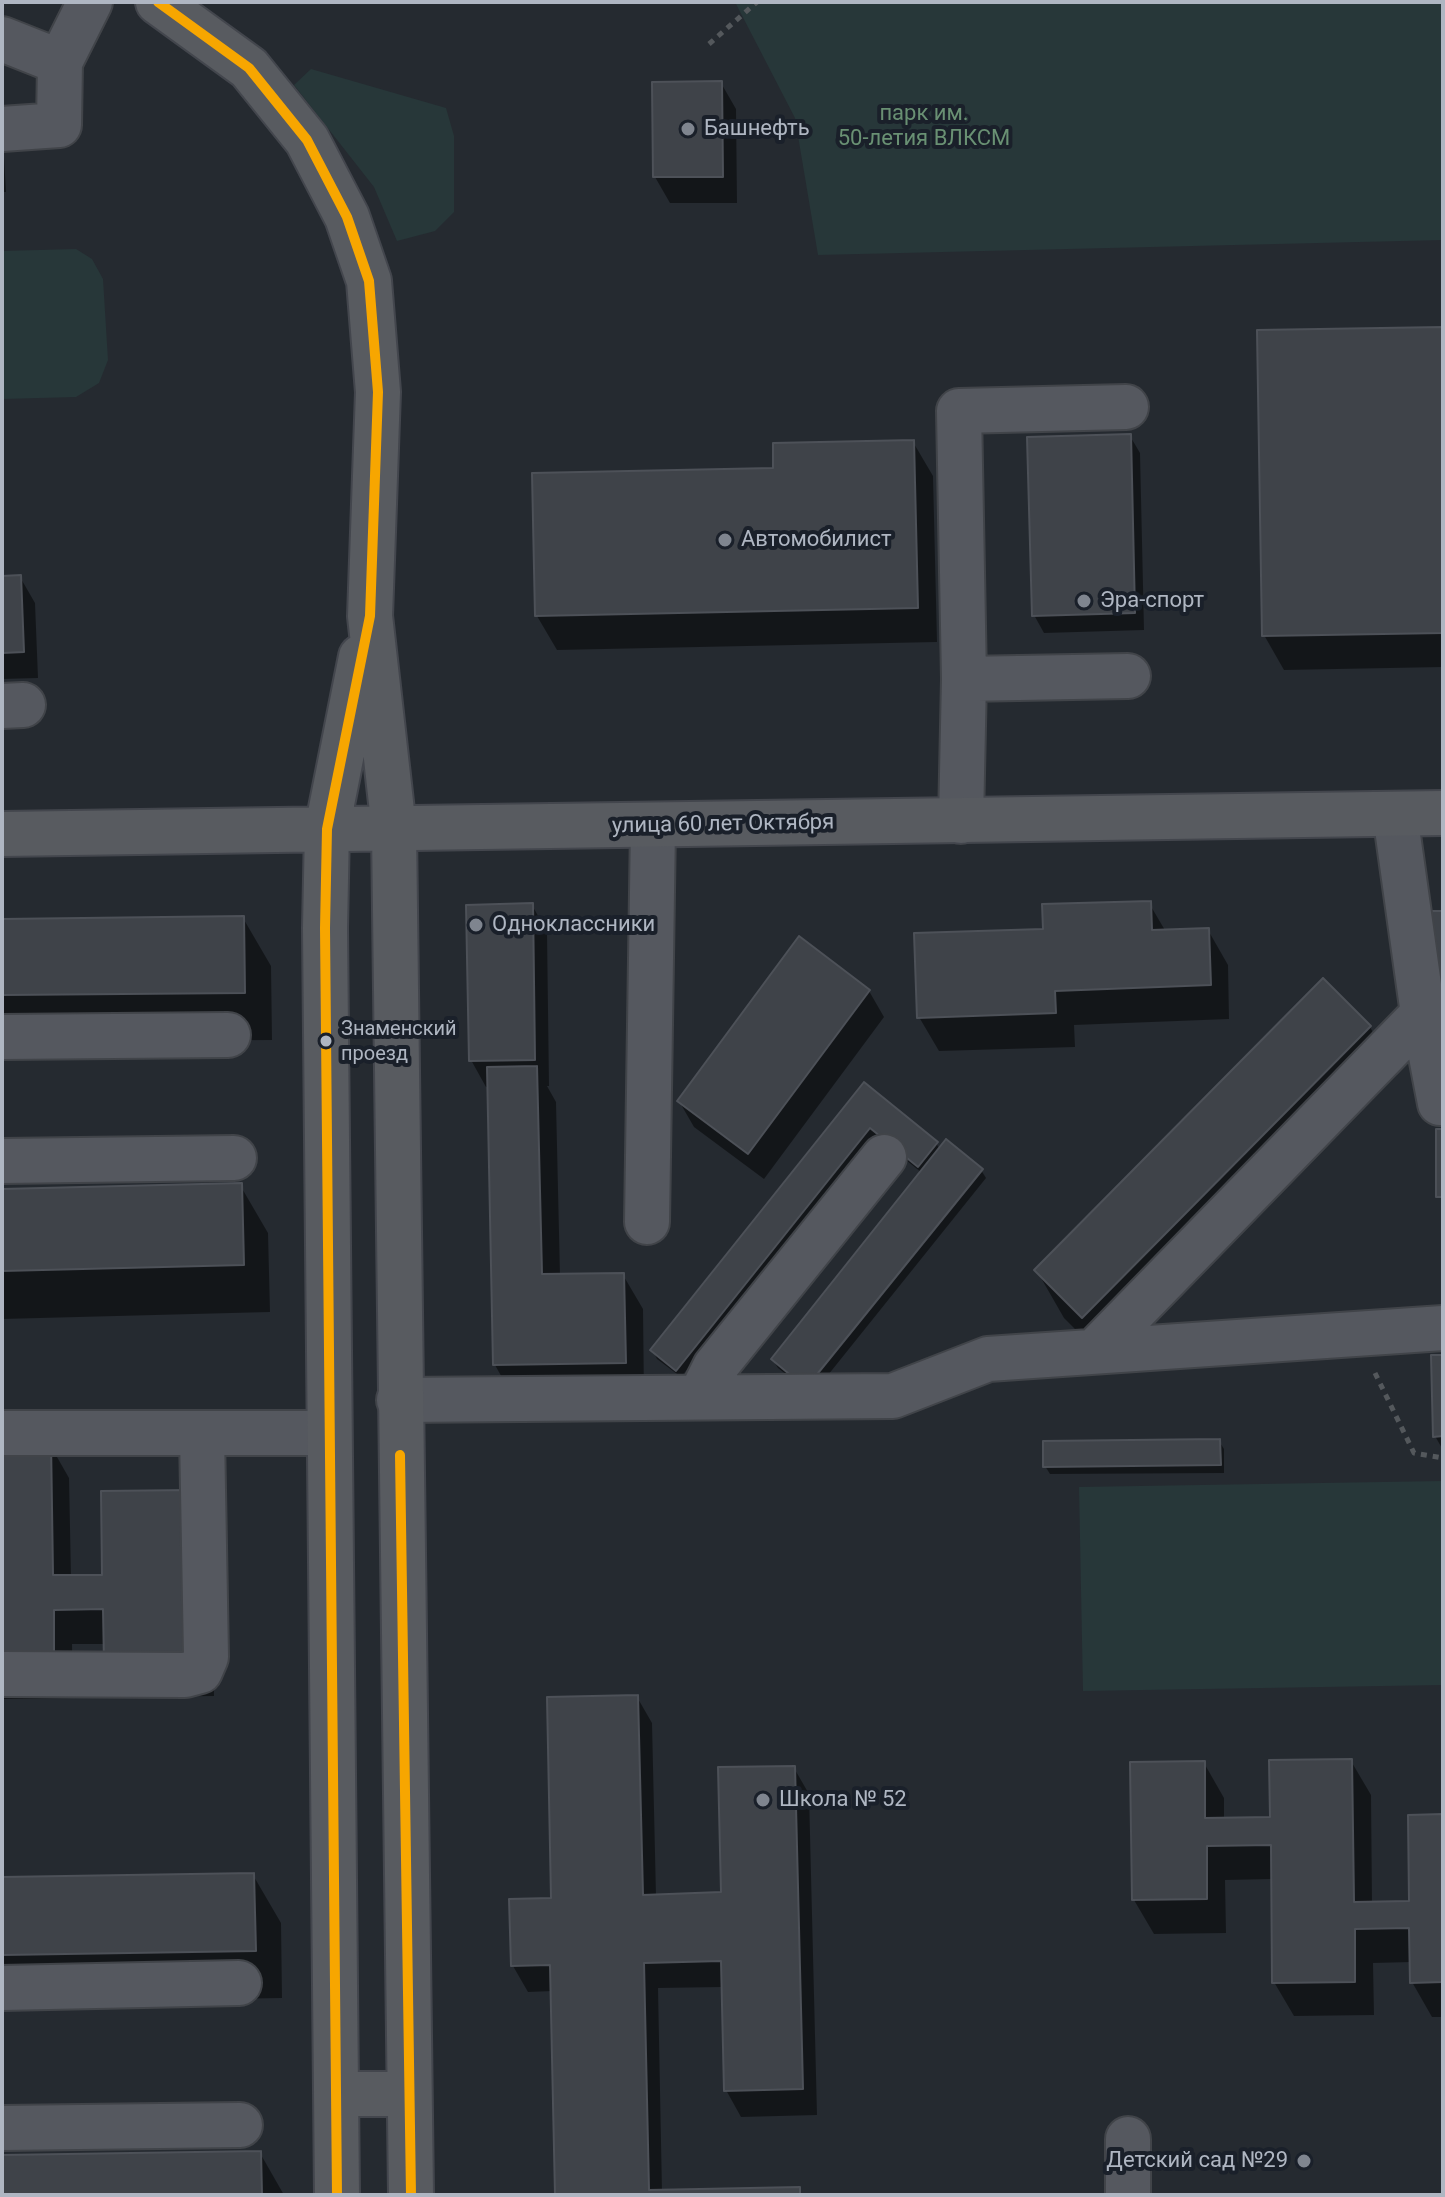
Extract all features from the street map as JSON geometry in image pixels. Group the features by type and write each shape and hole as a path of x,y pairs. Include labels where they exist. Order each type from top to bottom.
{"main road":[{"path":"158,2 249,68 307,140 347,217 369,281 378,392 370,616 394,829 411,2195"},
{"path":"337,2195 325,928 327,829 370,616"},
{"name":"улица 60 лет Октября","path":"2,834 1443,813"},
{"path":"336,2094 409,2094"}],"lane":[{"path":"2,129 59,125 60,62 90,2"},
{"path":"2,39 60,62"},
{"path":"961,821 964,679 959,411 1126,407"},
{"path":"964,679 1128,676"},
{"path":"1395,814 1433,1014 1440,1103 1443,1103"},
{"path":"647,1222 653,826"},
{"path":"1096,1350 1433,1014"},
{"path":"2,1037 228,1035"},
{"path":"700,1397 715,1367 884,1157"},
{"path":"2,1161 234,1158"},
{"path":"399,1400 893,1396 988,1359 1443,1328"},
{"path":"2,1433 329,1433"},
{"path":"2,1674 185,1675 200,1671 206,1657 202,1434"},
{"path":"2,1988 239,1983"},
{"path":"2,2128 240,2125"},
{"path":"1128,2139 1128,2195"}],"path":[{"path":"709,44 757,2"},
{"path":"1355,1332 1414,1453 1443,1458"}],"green space":[{"name":"парк им. 50-летия ВЛКСМ","path":"735,2 1443,2 1443,240 818,255 795,118"},
{"path":"311,69 446,108 454,136 454,212 435,231 397,241 374,187 294,85"},
{"path":"76,249 92,259 103,279 108,360 99,383 76,397 2,399 2,251"},
{"path":"1443,1481 1443,1685 1083,1691 1079,1487"}],"building":[{"name":"Башнефть","path":"722,81 723,177 653,177 652,82"},
{"path":"1443,327 1443,633 1262,636 1257,330"},
{"path":"1131,434 1135,613 1032,616 1027,437"},
{"name":"Автомобилист","path":"914,440 918,608 535,616 532,473 773,468 773,443"},
{"path":"21,575 24,652 2,653 2,576"},
{"path":"1151,901 1152,930 1209,928 1211,985 1055,991 1056,1013 917,1018 914,933 1043,929 1042,904"},
{"path":"533,903 535,1060 469,1061 466,905"},
{"path":"1430,911 1443,911 1443,985 1431,985"},
{"path":"244,916 245,993 2,995 2,919"},
{"path":"799,936 870,990 748,1154 677,1101"},
{"path":"1323,978 1371,1026 1082,1318 1034,1270"},
{"path":"537,1066 542,1274 624,1273 626,1363 493,1365 487,1067"},
{"path":"864,1082 938,1142 918,1167 870,1128 676,1371 650,1350"},
{"path":"1436,1129 1443,1129 1443,1197 1436,1197"},
{"path":"946,1139 983,1169 806,1388 771,1359"},
{"path":"242,1183 244,1265 2,1271 2,1189"},
{"path":"1431,1355 1443,1355 1443,1436 1433,1437"},
{"path":"1220,1439 1221,1465 1043,1467 1043,1441"},
{"path":"51,1441 53,1575 102,1575 101,1491 193,1490 196,1662 104,1663 103,1609 54,1610 54,1664 2,1665 2,1442"},
{"path":"638,1695 643,1895 721,1892 718,1767 795,1766 803,2089 724,2091 721,1961 644,1963 649,2190 800,2187 800,2195 555,2195 550,1965 511,1966 509,1899 551,1898 547,1697"},
{"path":"1352,1759 1354,1902 1409,1901 1408,1815 1443,1814 1443,1982 1410,1983 1409,1928 1355,1929 1355,1982 1272,1983 1271,1845 1207,1846 1207,1899 1132,1900 1130,1762 1205,1761 1205,1818 1270,1817 1269,1760"},
{"path":"254,1873 256,1951 2,1955 2,1877"},
{"path":"261,2151 262,2195 2,2195 2,2155"}],"transit line":[{"path":"158,2 249,68 307,140 347,217 369,281 378,392 370,616 327,829 325,928 337,2195"},
{"path":"400,1455 411,2195"}],"place":[{"name":"Башнефть","path":"688,129"},
{"name":"Автомобилист","path":"725,540"},
{"name":"Эра-спорт","path":"1084,601"},
{"name":"Одноклассники","path":"476,925"},
{"name":"Знаменский проезд","path":"326,1041"},
{"name":"Школа № 52","path":"763,1800"},
{"name":"Детский сад №29","path":"1304,2161"}]}
